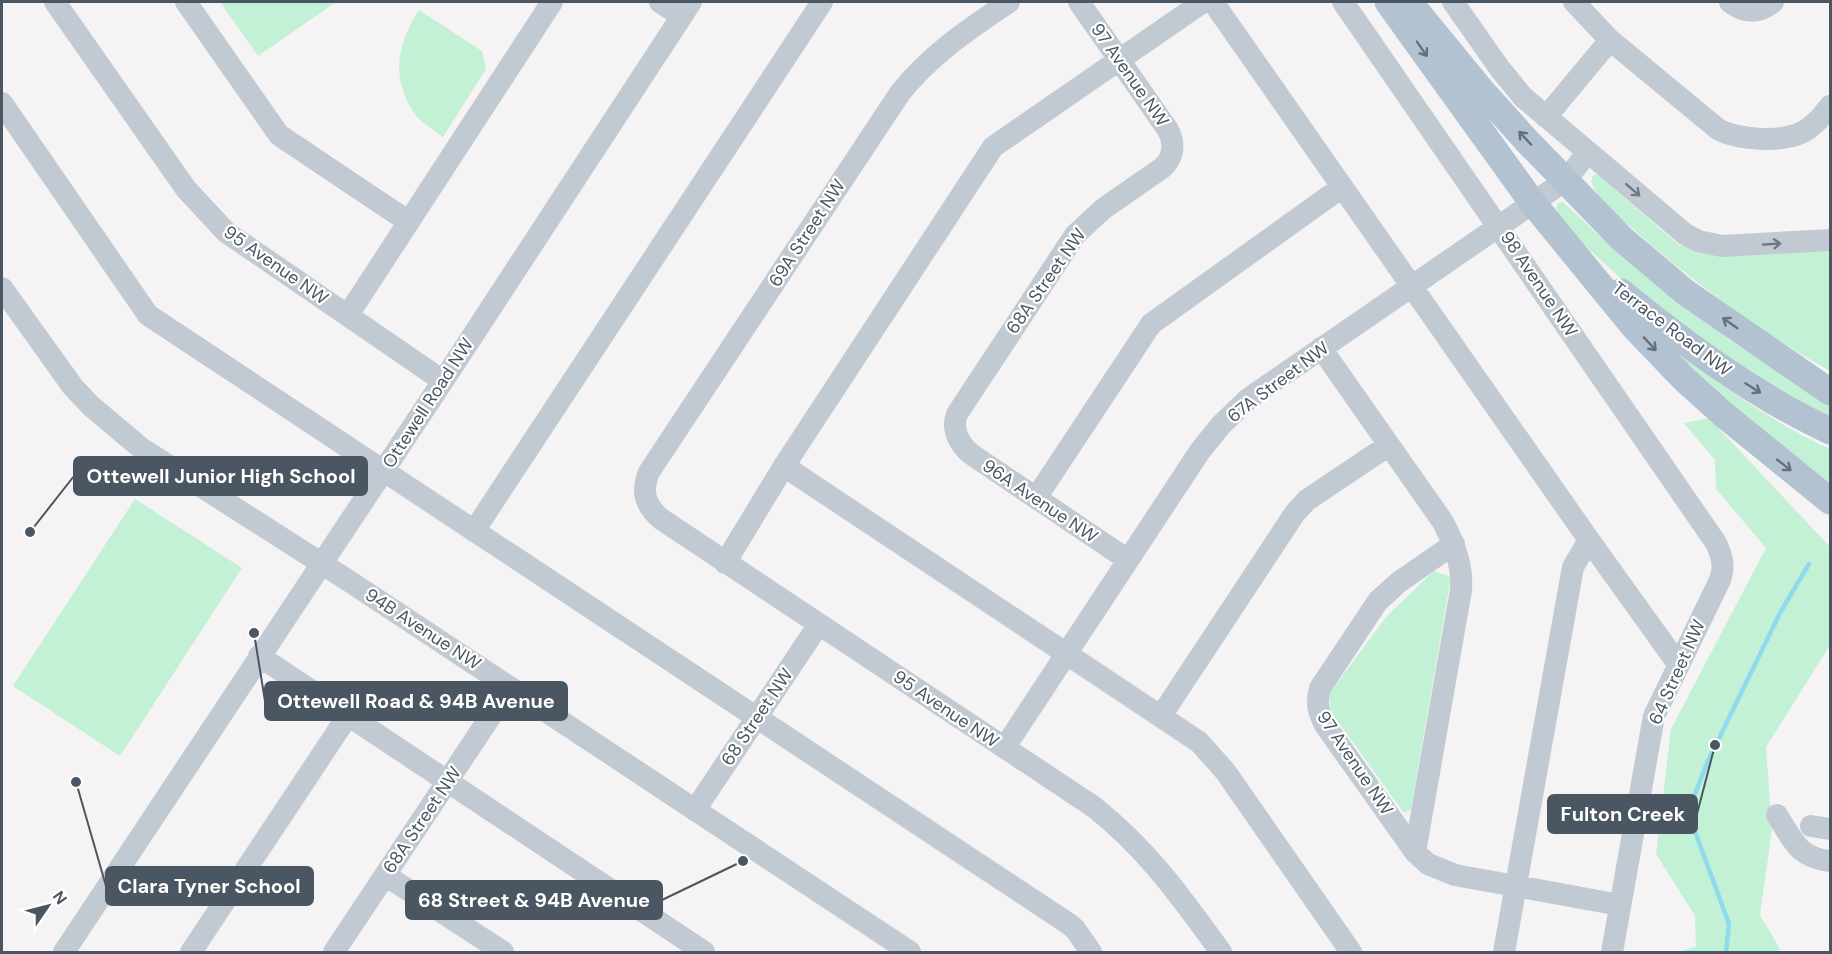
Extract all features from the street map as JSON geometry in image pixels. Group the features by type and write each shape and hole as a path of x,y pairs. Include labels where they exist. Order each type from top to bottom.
{"main road":[{"path":"1388,2 1532,202 1635,328 1723,414 1821,493"},
{"path":"1409,2 1482,91 1526,140 1621,238 1685,292 1830,392"},
{"name":"Terrace Road NW","path":"1532,202 1607,281 1666,329 1752,388 1830,431"}],"street":[{"name":"95 Avenue NW","path":"56,2 186,189 226,232 443,381"},
{"path":"186,2 279,135 409,222"},
{"path":"348,315 552,2"},
{"path":"660,2 686,9"},
{"path":"474,531 822,2"},
{"name":"69A Street NW","path":"645,496 644,487 649,472 900,93 935,55 1009,2"},
{"name":"97 Avenue NW","path":"1079,2 1172,136 1172,153"},
{"path":"725,563 784,466 993,147 1203,2"},
{"path":"1214,2 1678,664"},
{"name":"98 Avenue NW","path":"1343,2 1716,543 1721,555 1723,572"},
{"path":"1453,2 1523,97 1685,234 1698,241 1732,246 1830,240"},
{"path":"1574,2 1610,40 1719,130 1734,136 1760,139 1796,134 1816,123 1830,106"},
{"path":"1730,2 1743,10 1764,6"},
{"name":"Ottewell Road NW","path":"64,952 383,472 686,9"},
{"path":"1546,117 1610,40"},
{"path":"2,103 148,315 1069,924 1091,952"},
{"name":"67A Street NW","path":"1005,747 1200,451 1221,425 1248,399 1566,180 1588,152"},
{"name":"68A Street NW","path":"957,437 954,421 957,414 1075,235 1102,209 1167,164 1172,153"},
{"path":"1036,498 1151,324 1342,186"},
{"name":"94B Avenue NW","path":"2,288 73,387 91,406 141,448 321,563 910,952"},
{"name":"97 Avenue NW","path":"1322,348 1443,522 1454,544 1460,567 1461,590 1415,852"},
{"name":"96A Avenue NW","path":"957,437 971,454 1128,560"},
{"path":"1161,716 1295,513 1307,500 1389,445"},
{"path":"784,466 1199,742 1217,760 1351,952"},
{"path":"1821,493 1830,507"},
{"name":"95 Avenue NW","path":"645,496 655,514 661,519 1094,807 1135,842 1164,875 1221,952"},
{"path":"1504,952 1573,567 1589,540"},
{"name":"97 Avenue NW","path":"1454,544 1399,582 1378,601 1320,688 1317,707 1325,725 1415,852 1428,864 1445,873 1620,904"},
{"name":"64 Street NW","path":"1612,952 1651,728 1659,705 1723,572"},
{"name":"68 Street NW","path":"695,810 819,624"},
{"path":"259,657 704,952"},
{"name":"68A Street NW","path":"334,952 510,687"},
{"path":"191,952 347,717"},
{"path":"1777,815 1799,848 1809,857 1830,861"},
{"path":"385,875 470,944 502,952"}],"green space":[{"path":"220,2 336,2 258,56"},
{"path":"419,10 482,51 486,69 443,137 417,117 408,103 400,76 401,50 411,23"},
{"path":"1594,174 1679,245 1701,251 1830,246 1830,371 1753,323 1656,249 1603,202 1591,181"},
{"path":"1563,202 1606,242 1728,339 1830,403 1830,422 1724,360 1637,293 1581,242 1559,217 1556,207 1558,203"},
{"path":"1662,340 1764,413 1830,449 1830,489 1758,432"},
{"path":"1709,418 1830,547 1830,645 1766,747 1772,829 1760,915 1780,949 1778,952 1680,952 1696,946 1695,916 1656,854 1671,729 1766,548 1716,489 1715,460 1684,423"},
{"path":"135,499 242,568 120,756 13,686"},
{"path":"1434,571 1451,577 1411,809 1404,813 1331,712 1329,694 1387,616"}],"waterway":[{"path":"1726,952 1729,924 1693,826 1691,811 1693,799 1707,763 1780,613 1809,564"}],"place":[{"name":"Ottewell Junior High School","path":"30,532"},
{"name":"Ottewell Road & 94B Avenue","path":"254,633"},
{"name":"Fulton Creek","path":"1715,745"},
{"name":"Clara Tyner School","path":"76,782"},
{"name":"68 Street & 94B Avenue","path":"743,861"}]}
